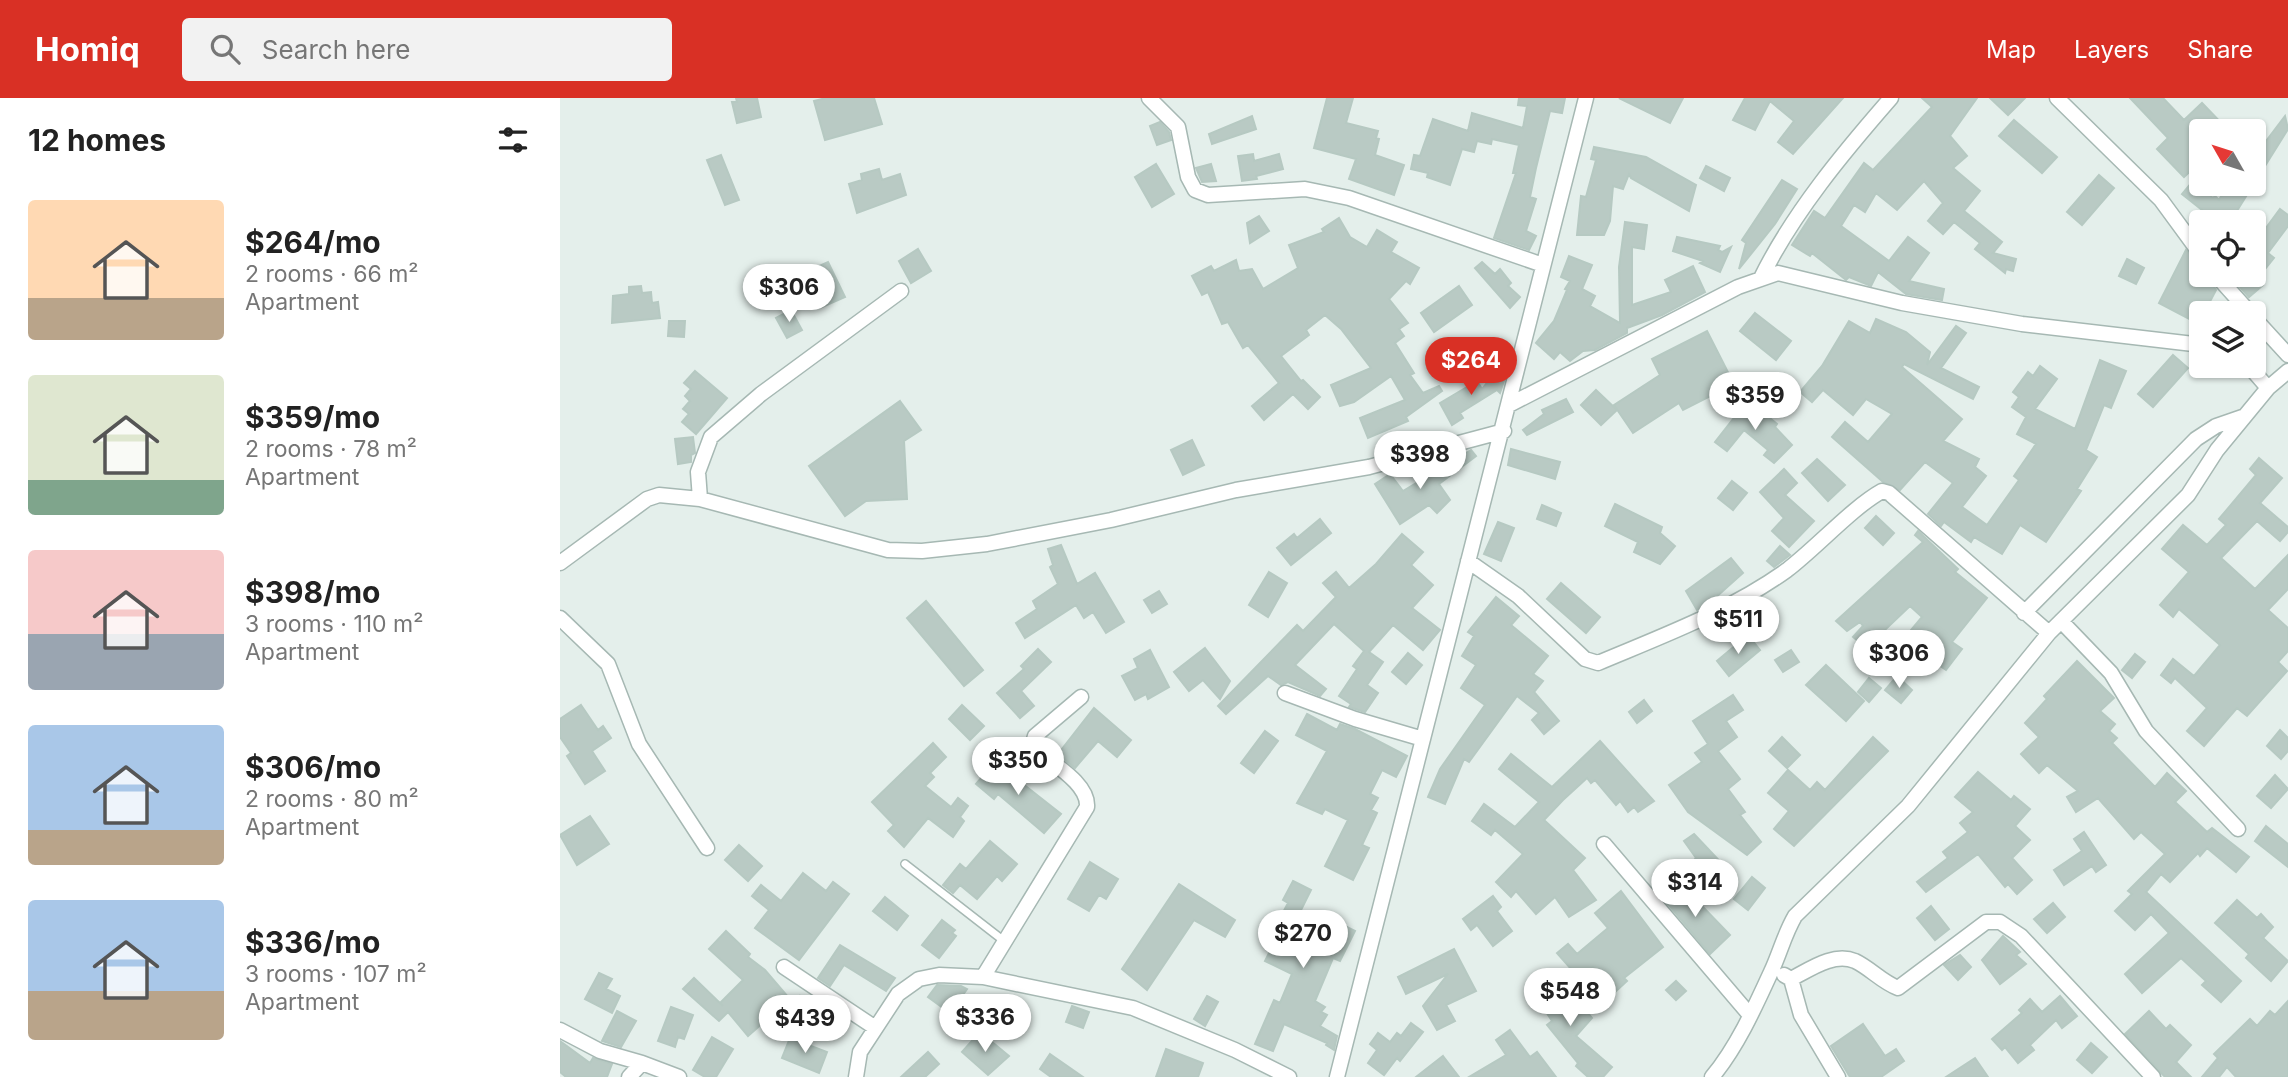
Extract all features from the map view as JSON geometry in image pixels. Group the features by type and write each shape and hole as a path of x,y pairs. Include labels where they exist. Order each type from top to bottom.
{"street":[{"path":"1149,98 1178,127 1188,177 1195,190 1208,195 1304,189 1338,196 1543,265"},
{"path":"1338,1077 1468,561 1504,431 1586,98"},
{"path":"1761,278 1773,254 1817,190 1891,98"},
{"path":"2057,98 2161,201 2189,239"},
{"path":"1509,405 1761,278 1778,273 1851,292 1955,312 2189,343"},
{"path":"2227,287 2239,301"},
{"path":"700,499 698,472 711,437 761,394 901,291"},
{"path":"2266,331 2288,355"},
{"path":"1712,1077 1773,969 1783,937 1795,916 1908,806 2049,633 2188,495 2217,450 2268,388 2286,376"},
{"path":"2259,378 2268,388"},
{"path":"2024,613 2196,439 2216,426 2246,415"},
{"path":"560,563 647,499 659,495 700,499 888,550 922,551 987,544 1111,520 1236,490 1369,467 1504,431"},
{"path":"1468,561 1518,596 1585,659 1598,663 1687,626 1763,585 1818,545 1882,491 1889,493 2049,633"},
{"path":"560,618 608,664 639,744 707,848"},
{"path":"2061,621 2111,673 2146,731 2238,829"},
{"path":"1285,693 1355,719 1423,738"},
{"path":"983,977 1087,807 1087,798 1082,789 1038,751 1033,743 1035,736 1081,697"},
{"path":"1604,844 1749,1014"},
{"path":"1791,979 1822,962 1853,960 1898,988 1986,922 2000,922 2021,936 2152,1077"},
{"path":"784,967 874,1027"},
{"path":"1773,969 1791,979 1801,1015 1839,1077"},
{"path":"856,1077 860,1052 898,994 919,979 939,975 983,977 1148,1013 1289,1077"},
{"path":"560,1030 600,1051 679,1077"},
{"path":"629,1077 642,1063"}],"lane":[{"path":"905,864 1005,942"}],"building":[{"path":"736,98 757,98 761,117 737,123 732,102 737,102"},
{"path":"826,98 874,98 882,124 825,140 814,101"},
{"path":"1327,98 1353,98 1346,123 1378,131 1375,155 1404,165 1394,195 1349,179 1356,159 1314,148"},
{"path":"1519,98 1565,98 1562,113 1550,111 1536,168 1530,197 1536,199 1526,231 1536,236 1529,250 1494,238 1516,173 1513,173 1519,145 1492,139 1491,144 1477,141 1474,152 1462,149 1450,185 1427,177 1428,173 1411,169 1414,155 1420,156 1433,119 1468,131 1472,113 1523,128 1527,106 1518,105"},
{"path":"1619,98 1683,98 1670,123"},
{"path":"1745,98 1843,98 1793,154 1778,142 1794,121 1770,101 1755,130 1733,120"},
{"path":"1922,98 1977,98 1950,136 1967,156 1953,168 1980,191 1964,211 2002,242 1993,253 2016,259 2013,271 2006,269 2005,273 1975,249 1980,243 1954,222 1943,234 1928,221 1943,203 1924,181 1897,210 1876,193 1865,212 1854,205 1841,226 1889,261 1908,237 1929,253 1909,281 1944,289 1942,300 1906,294 1878,272 1871,286 1849,277 1846,280 1812,253 1810,256 1792,245 1814,211 1825,218 1864,163 1873,170 1932,107"},
{"path":"1990,98 2025,98 2008,115"},
{"path":"2130,98 2163,98 2184,120 2202,103 2217,119 2189,119 2189,172 2184,177 2157,149 2168,138"},
{"path":"1252,116 1256,129 1212,144 1209,134"},
{"path":"2285,116 2288,129 2266,165 2266,141"},
{"path":"2014,120 2057,157 2042,173 1999,136"},
{"path":"1160,122 1169,132 1171,140 1157,145 1150,126"},
{"path":"1594,147 1646,157 1696,185 1689,211 1631,178 1629,174 1623,189 1613,186 1610,221 1604,235 1577,235 1581,196 1586,197 1596,160 1591,159"},
{"path":"1253,154 1254,161 1279,154 1283,169 1256,176 1257,179 1242,181 1238,156"},
{"path":"721,155 739,200 725,205 707,160"},
{"path":"1156,164 1174,194 1152,207 1135,177"},
{"path":"1211,164 1216,181 1202,182 1196,168"},
{"path":"1706,166 1730,178 1724,191 1700,178"},
{"path":"879,169 882,180 900,174 906,195 857,213 849,184 862,180 861,174"},
{"path":"2099,175 2114,188 2082,225 2067,212"},
{"path":"1782,180 1797,189 1775,224 1739,269 1746,243 1742,240"},
{"path":"2189,186 2189,196 2215,196 2219,200 2221,196 2246,196 2238,210 2202,210 2182,194"},
{"path":"2280,209 2288,215 2288,226 2268,253 2274,258 2266,268 2266,228"},
{"path":"1259,216 1269,231 1250,243 1247,223"},
{"path":"1339,218 1350,237 1367,247 1377,230 1397,242 1391,252 1419,268 1410,284 1406,281 1389,299 1408,323 1399,329 1404,336 1395,343 1414,373 1410,375 1423,393 1439,386 1442,391 1406,417 1408,421 1368,438 1360,418 1405,400 1391,376 1354,402 1340,406 1331,385 1371,368 1341,329 1325,315 1306,330 1309,335 1281,356 1301,381 1320,397 1308,409 1293,394 1264,420 1252,406 1279,383 1248,345 1243,348 1228,322 1222,324 1208,292 1202,295 1192,276 1211,266 1214,271 1236,260 1239,271 1252,269 1263,289 1298,268 1289,245 1324,232 1322,229"},
{"path":"1625,222 1647,225 1644,249 1632,247 1632,305 1671,292 1665,280 1693,266 1705,292 1662,315 1627,328 1627,333 1595,350 1583,351 1570,361 1560,352 1554,359 1536,343 1554,321 1567,290 1565,289 1570,281 1561,277 1569,256 1592,265 1582,289 1595,296 1590,306 1620,323 1619,267"},
{"path":"1677,237 1720,246 1718,250 1722,252 1731,247 1720,272 1700,263 1703,261 1673,251"},
{"path":"918,249 931,271 911,283 899,261"},
{"path":"2186,250 2189,253 2189,287 2214,287 2216,290 2210,301 2189,301 2189,319 2159,303"},
{"path":"2127,259 2144,268 2136,284 2119,276"},
{"path":"828,262 845,297 820,308 813,293 817,291 808,271"},
{"path":"1482,262 1495,274 1500,269 1511,283 1508,286 1520,297 1510,308 1475,268"},
{"path":"641,286 642,293 651,292 652,303 658,302 660,318 612,323 613,296 629,294 629,287"},
{"path":"1459,286 1472,305 1434,332 1421,313"},
{"path":"2240,287 2261,287 2249,297"},
{"path":"791,310 802,330 787,338 776,318"},
{"path":"1755,313 1791,341 1776,360 1740,331"},
{"path":"1876,319 1906,332 1930,352 1927,365 1956,326 1966,333 1941,368 1979,387 1973,399 1904,364 1902,367 1962,419 1943,441 1979,459 1975,467 1986,476 1962,507 1987,525 2019,480 2014,476 2036,444 2017,434 2026,417 2012,407 2019,397 2013,392 2028,372 2033,376 2040,366 2057,379 2035,409 2075,429 2100,360 2126,371 2111,408 2104,405 2086,450 2097,457 2077,489 2081,491 2046,542 2020,525 2002,554 1974,537 1971,542 1944,522 1941,526 1928,514 1953,483 1925,462 1900,490 1883,482 1832,437 1845,422 1868,442 1892,414 1866,399 1853,415 1823,390 1812,402 1800,392 1822,366 1849,321 1870,333"},
{"path":"669,321 685,321 684,337 668,336"},
{"path":"1707,331 1734,384 1683,410 1679,403 1633,433 1614,405 1660,375 1652,359"},
{"path":"2173,355 2188,368 2153,407 2138,394"},
{"path":"1498,369 1506,375 1500,393 1497,390 1460,413 1463,418 1452,425 1440,403 1477,381 1482,389"},
{"path":"695,371 727,398 696,434 682,422 689,414 683,409 690,401 685,396 691,389 684,383"},
{"path":"1596,390 1617,410 1601,425 1581,405"},
{"path":"1566,399 1573,412 1527,435 1523,430 1544,414 1542,410"},
{"path":"1748,400 1777,424 1775,427 1792,445 1774,463 1764,455 1768,450 1744,430 1727,451 1715,442"},
{"path":"900,401 921,430 904,441 907,499 866,501 845,516 809,466"},
{"path":"693,437 695,453 691,455 691,462 678,464 675,439"},
{"path":"1192,440 1204,465 1183,475 1171,450"},
{"path":"1511,449 1560,462 1555,479 1508,465"},
{"path":"1471,450 1476,456 1439,484 1450,500 1437,513 1429,505 1400,524 1375,484 1390,474 1403,491"},
{"path":"2259,458 2282,478 2260,503 2288,527 2288,532 2280,541 2257,521 2221,558 2255,589 2288,555 2288,589 2268,610 2288,628 2288,651 2278,662 2287,671 2247,716 2237,708 2204,746 2187,731 2207,708 2175,678 2171,683 2161,675 2173,659 2194,676 2220,645 2179,609 2173,617 2160,605 2189,572 2162,549 2183,525 2207,545 2226,525 2219,519 2256,475 2250,469"},
{"path":"1817,459 1845,485 1828,501 1802,473"},
{"path":"1784,469 1797,483 1785,495 1814,521 1789,547 1772,531 1784,518 1760,492"},
{"path":"1732,481 1747,493 1733,510 1718,498"},
{"path":"1615,504 1662,527 1660,533 1675,546 1660,564 1634,552 1638,542 1605,526"},
{"path":"1542,505 1561,513 1556,526 1537,519"},
{"path":"1876,516 1894,533 1883,545 1865,528"},
{"path":"1320,519 1331,533 1291,565 1277,548 1294,534 1297,538"},
{"path":"1498,522 1514,528 1501,561 1484,554"},
{"path":"1918,531 1958,569 1955,572 1987,598 1952,642 1962,649 1946,670 1921,653 1904,674 1886,660 1922,617 1910,606 1866,648 1853,637 1863,626 1860,622 1847,631 1836,621 1923,542 1915,535"},
{"path":"1402,534 1423,552 1411,565 1433,585 1412,608 1440,630 1423,650 1393,625 1369,652 1383,662 1367,685 1378,693 1365,712 1349,707 1351,704 1339,696 1357,669 1353,666 1364,651 1334,624 1295,665 1326,689 1320,696 1288,682 1281,685 1268,676 1226,714 1218,706 1297,625 1303,631 1336,597 1323,583 1336,572 1349,588 1376,564"},
{"path":"1061,545 1077,584 1095,573 1124,622 1106,633 1093,612 1084,618 1076,605 1025,638 1016,623 1037,609 1033,601 1058,584 1050,567 1053,565 1048,549"},
{"path":"1780,546 1790,555 1774,567 1767,561"},
{"path":"1731,558 1743,573 1715,598 1716,601 1697,610 1686,591"},
{"path":"1269,572 1287,583 1268,617 1249,605"},
{"path":"1561,583 1600,617 1586,633 1547,599"},
{"path":"1159,591 1167,604 1152,613 1144,600"},
{"path":"1496,597 1519,616 1511,625 1548,656 1533,674 1543,681 1534,692 1559,721 1544,734 1532,720 1539,713 1517,696 1469,762 1464,759 1445,804 1428,797 1440,769 1485,705 1461,688 1476,665 1462,656 1474,636 1468,632"},
{"path":"926,601 983,670 964,686 907,618"},
{"path":"1748,635 1760,650 1729,676 1717,661"},
{"path":"1205,648 1230,681 1220,699 1203,680 1189,691 1174,672"},
{"path":"1038,649 1051,662 1021,691 1034,706 1020,718 997,693 1024,669 1021,666"},
{"path":"1150,650 1169,687 1148,699 1146,694 1135,700 1122,676 1138,668 1134,659"},
{"path":"1791,650 1799,662 1783,672 1775,660"},
{"path":"1408,653 1422,665 1406,684 1392,672"},
{"path":"2135,654 2145,662 2132,678 2122,670"},
{"path":"2077,661 2114,698 2100,711 2115,724 2109,731 2117,738 2112,743 2155,787 2167,773 2186,791 2175,802 2207,832 2212,828 2249,857 2236,872 2207,848 2200,856 2198,853 2170,882 2161,874 2146,892 2241,981 2221,1002 2202,985 2206,981 2181,958 2142,993 2125,974 2169,933 2151,914 2135,930 2115,911 2132,894 2128,891 2165,854 2141,832 2134,839 2098,798 2076,812 2067,797 2078,791 2047,765 2039,773 2021,754 2039,737 2025,723 2047,699 2044,696"},
{"path":"1826,665 1864,701 1846,721 1806,685"},
{"path":"1897,676 1912,690 1901,703 1885,690"},
{"path":"1869,678 1881,688 1869,702 1858,692"},
{"path":"1733,695 1743,710 1726,721 1737,737 1718,751 1740,779 1728,789 1745,812 1740,815 1761,842 1747,855 1688,812 1669,785 1702,762 1695,753 1708,744 1693,721"},
{"path":"1644,700 1652,711 1637,723 1629,712"},
{"path":"581,705 598,730 603,726 611,738 592,751 605,771 585,784 567,756 571,753 560,737 560,719"},
{"path":"962,705 984,726 970,740 949,719"},
{"path":"1094,708 1131,740 1117,757 1098,741 1075,768 1058,754"},
{"path":"1307,714 1337,730 1340,724 1355,729 1407,756 1396,777 1382,770 1370,794 1378,798 1371,810 1377,813 1362,845 1369,848 1353,880 1325,866 1348,820 1325,809 1322,814 1297,803 1327,751 1296,735"},
{"path":"2280,730 2288,738 2288,751 2281,759 2267,746"},
{"path":"1265,731 1278,741 1254,773 1241,763"},
{"path":"1782,737 1800,755 1787,768 1769,751"},
{"path":"1873,737 1888,751 1794,846 1774,829 1789,811 1768,793 1788,770 1810,790 1817,782 1825,790"},
{"path":"1600,741 1654,801 1638,812 1634,807 1628,812 1620,801 1616,805 1595,780 1591,783 1587,778 1563,800 1544,820 1585,858 1573,870 1596,900 1569,917 1555,897 1536,914 1516,891 1511,897 1496,882 1523,854 1495,830 1491,835 1472,821 1484,804 1515,827 1539,802 1499,769 1511,754 1552,787"},
{"path":"933,743 946,757 930,773 934,777 925,786 951,807 958,798 968,806 960,817 964,821 953,837 928,818 904,847 888,831 894,825 872,802"},
{"path":"995,762 1061,814 1044,833 998,794 994,799 976,784"},
{"path":"1978,772 2011,800 2014,796 2030,809 2015,826 2030,840 2012,858 2032,880 2017,894 2008,884 2005,887 1978,854 1926,892 1917,882 1948,858 1943,852 1968,832 1960,823 1973,812 1955,797"},
{"path":"2275,775 2288,789 2271,808 2257,796"},
{"path":"590,816 609,844 577,865 560,835"},
{"path":"2266,826 2288,844 2288,867 2255,841"},
{"path":"2084,832 2106,865 2096,872 2092,866 2064,885 2054,870 2082,851 2074,839"},
{"path":"1694,834 1729,871 1711,889 1689,866 1696,858 1684,841"},
{"path":"990,841 1017,864 1002,881 997,876 977,899 960,885 953,893 943,885 960,864 966,869"},
{"path":"739,845 762,866 748,881 725,860"},
{"path":"1090,862 1118,879 1106,899 1099,895 1089,911 1068,899"},
{"path":"803,873 826,891 833,882 849,894 799,960 755,928 769,910 752,896 761,885 781,901"},
{"path":"1752,877 1765,888 1748,910 1734,899"},
{"path":"1669,880 1693,911 1700,904 1730,935 1710,954 1656,890"},
{"path":"1293,881 1311,890 1300,912 1326,925 1329,918 1355,931 1340,961 1333,958 1315,1001 1325,1007 1321,1012 1327,1015 1320,1026 1337,1036 1334,1050 1326,1045 1327,1043 1284,1024 1273,1051 1255,1044 1274,1000 1280,1003 1292,974 1265,961 1281,929 1276,926 1288,903 1283,900"},
{"path":"1179,884 1235,920 1225,937 1194,920 1147,990 1122,969"},
{"path":"1621,891 1663,947 1624,978 1627,981 1615,992 1593,967 1579,978 1557,953 1568,944 1577,954 1608,928 1595,913"},
{"path":"1493,896 1501,907 1497,911 1512,931 1493,946 1477,925 1471,930 1463,919"},
{"path":"885,897 908,916 897,930 873,911"},
{"path":"2237,900 2257,918 2261,914 2273,927 2263,938 2288,961 2271,981 2246,958 2249,954 2215,923"},
{"path":"2053,903 2065,917 2047,933 2034,919"},
{"path":"1931,906 1949,929 1935,940 1917,918"},
{"path":"942,920 955,930 952,933 956,936 939,958 922,945"},
{"path":"726,931 794,1004 800,996 816,1009 808,1020 811,1024 807,1028 780,1008 748,1036 728,1012 719,1021 683,989 694,978 723,1006 720,1003 743,980 709,949"},
{"path":"2003,936 2020,952 2016,955 2026,964 2000,984 1982,960"},
{"path":"840,945 895,978 886,991 844,965 830,986 818,978"},
{"path":"1454,949 1476,991 1446,1005 1455,1021 1437,1030 1423,1006 1448,974 1406,994 1398,977"},
{"path":"1960,955 1971,967 1958,980 1944,965"},
{"path":"599,973 612,979 606,989 620,996 612,1013 585,999"},
{"path":"1543,974 1565,1009 1577,1000 1592,1018 1576,1036 1612,1067 1603,1077 1588,1077 1576,1066 1578,1063 1547,1025 1552,1021 1528,984"},
{"path":"1676,981 1686,991 1676,1000 1666,990"},
{"path":"937,985 961,986 967,989 950,1013 928,997"},
{"path":"1207,996 1218,1002 1205,1026 1194,1019"},
{"path":"2060,996 2077,1016 2062,1028 2056,1020 2030,1045 2034,1050 2018,1063 2005,1047 2002,1050 1992,1039 2022,1013 2019,1010 2030,999 2042,1012"},
{"path":"2288,1001 2288,1077 2236,1077 2227,1067 2219,1077 2202,1077 2218,1058 2214,1054 2250,1019 2257,1026 2270,1011 2275,1015"},
{"path":"1072,1006 1089,1012 1083,1028 1066,1022"},
{"path":"671,1007 693,1015 684,1039 678,1037 675,1047 658,1041"},
{"path":"617,1011 636,1021 621,1047 602,1041"},
{"path":"2149,1011 2166,1029 2170,1025 2191,1045 2176,1062 2191,1077 2165,1077 2125,1034"},
{"path":"1411,1023 1423,1032 1400,1061 1397,1058 1384,1075 1368,1063 1377,1050 1370,1044 1378,1033 1390,1042 1397,1033 1401,1036"},
{"path":"1863,1024 1885,1056 1896,1049 1904,1061 1881,1077 1850,1077 1831,1046"},
{"path":"1510,1030 1530,1057 1537,1052 1556,1077 1469,1077 1506,1055 1496,1040"},
{"path":"980,1032 1009,1056 988,1075 962,1052"},
{"path":"712,1037 733,1049 716,1077 705,1077 693,1070"},
{"path":"790,1038 827,1052 819,1073 782,1058"},
{"path":"560,1041 590,1063 593,1058 612,1064 607,1077 566,1077 560,1072"},
{"path":"2091,1043 2107,1057 2092,1073 2077,1060"},
{"path":"1166,1049 1203,1063 1198,1077 1156,1077"},
{"path":"928,1052 939,1064 925,1077 901,1077"},
{"path":"1050,1054 1083,1077 1051,1077 1040,1069"},
{"path":"1443,1056 1459,1077 1416,1077"},
{"path":"1975,1058 1988,1077 1946,1077"}]}
